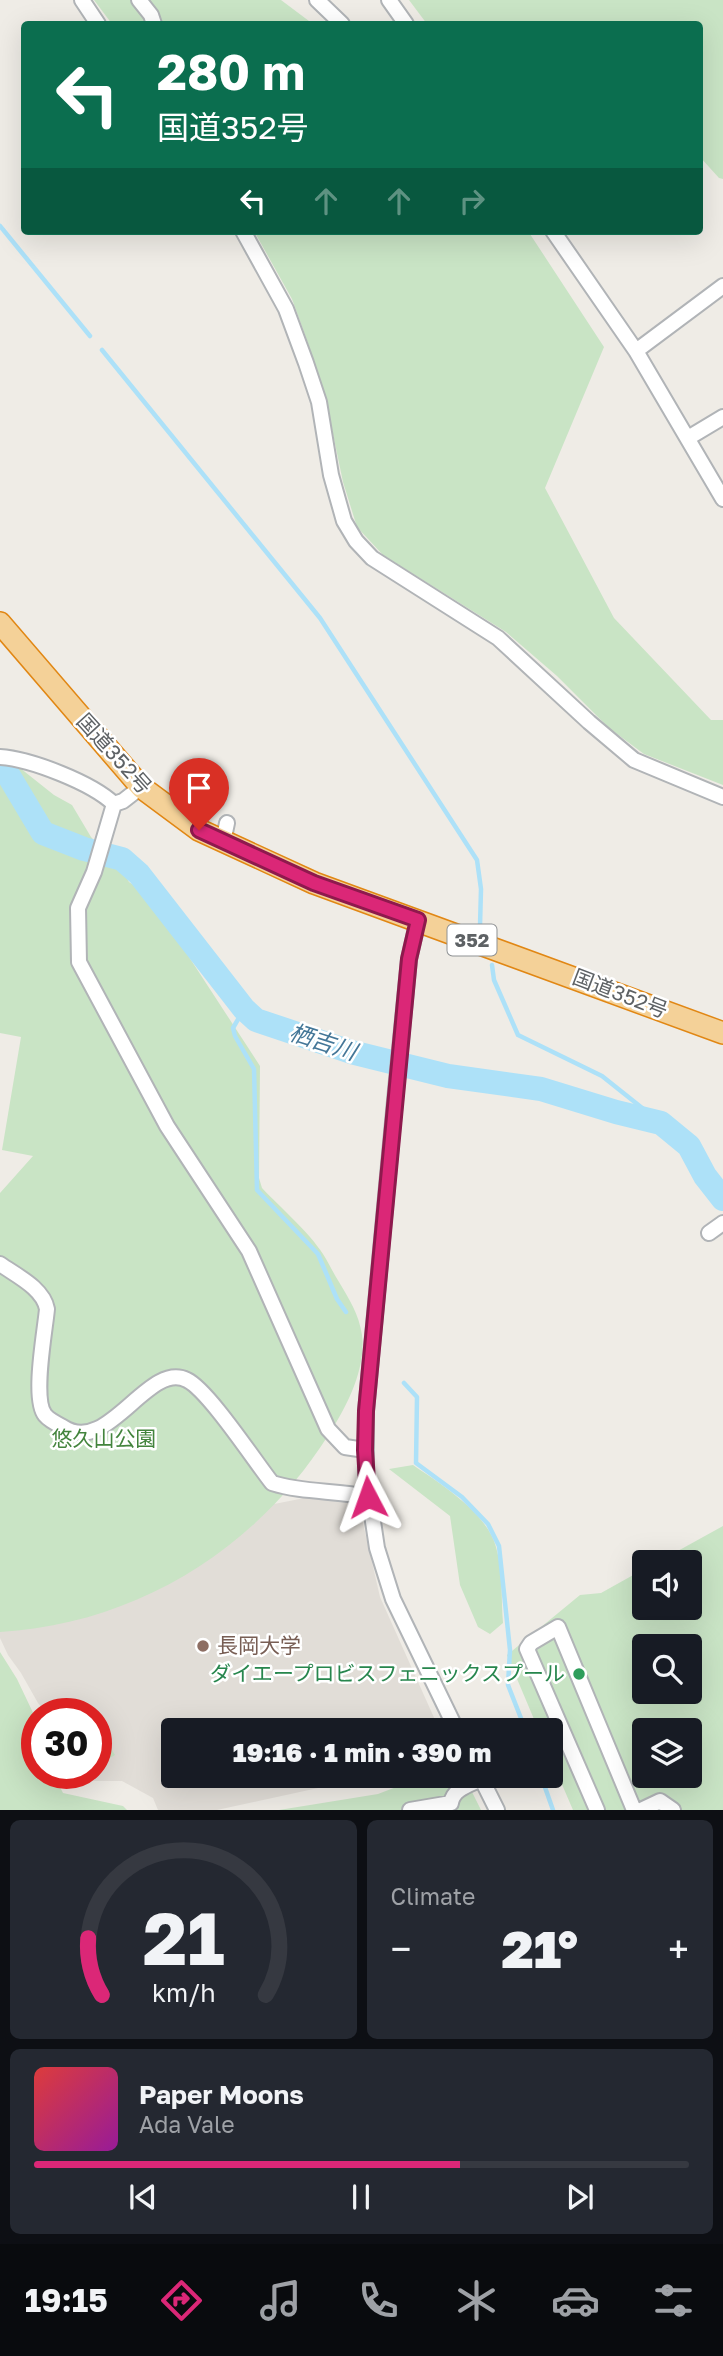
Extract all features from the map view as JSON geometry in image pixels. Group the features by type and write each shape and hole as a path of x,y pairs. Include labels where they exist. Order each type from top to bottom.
{"highway":[{"name":"国道352号","path":"0,623 141,788 199,830 225,833 314,883 723,1033"}],"street":[{"path":"82,0 96,21"},
{"path":"139,0 153,21"},
{"path":"317,0 339,21"},
{"path":"389,0 404,21"},
{"path":"245,235 286,309 306,363 319,402 331,475 344,521 356,541 372,558 498,638 634,760 723,796"},
{"path":"556,235 636,351 723,499"},
{"path":"636,351 723,286"},
{"path":"688,438 723,417"},
{"path":"6,757 30,762 103,793 114,804"},
{"path":"114,804 141,788"},
{"path":"114,804 94,872 78,908 79,961 167,1126 249,1251 328,1429 345,1447 365,1450"},
{"path":"418,920 409,959 366,1411 365,1450 368,1497 377,1548 393,1599 451,1718"},
{"path":"709,1233 723,1223"},
{"path":"0,1264 31,1285 46,1300 41,1407 46,1416 70,1432 86,1435 100,1429 170,1377 186,1378 201,1390 272,1483 290,1489 327,1490 368,1497"},
{"path":"597,1810 527,1649 531,1643 558,1627 634,1810"},
{"path":"410,1810 452,1807 452,1797 462,1788"},
{"path":"486,1788 497,1810"},
{"path":"641,1810 660,1801 673,1810"}],"shaded area":[{"name":"長岡大学","path":"330,1493 359,1498 380,1597 434,1718 161,1718 161,1788 318,1788 217,1810 158,1810 153,1798 122,1781 112,1781 112,1698 35,1698 8,1655 0,1632 22,1605 264,1506"}],"green space":[{"path":"94,0 281,0 309,21 110,21"},
{"path":"409,0 723,0 723,179 703,160 703,21 425,21"},
{"path":"256,235 531,235 604,347 545,488 614,618 711,720 723,720 723,785 644,754 609,728 557,676 506,632 383,555 357,527 343,482 324,391 292,299"},
{"name":"悠久山公園","path":"0,766 20,768 54,795 72,805 91,837 129,882 139,889 164,923 182,940 189,957 260,1066 259,1178 262,1188 302,1228 325,1257 356,1313 361,1327 362,1348 354,1387 329,1434 300,1475 266,1512 229,1545 188,1573 145,1596 99,1614 50,1626 0,1632 0,1193 33,1156 2,1150 21,1037 0,1033"},
{"path":"413,1465 462,1500 491,1534 500,1565 503,1623 490,1634 478,1627 460,1585 450,1516 389,1469"},
{"name":"ダイエープロビスフェニックスプール","path":"723,1526 723,1810 573,1810 563,1787 563,1718 534,1718 507,1655 580,1595 601,1593 632,1576 632,1620 702,1620 702,1550 680,1550"},
{"path":"0,1652 26,1698 21,1698 21,1789 61,1789 63,1793 123,1806 127,1810 0,1810"},
{"path":"394,1788 470,1788 481,1810 279,1810 378,1794"}],"waterway":[{"path":"0,226 90,336"},
{"path":"102,350 320,618 477,860 481,889 480,926"},
{"name":"栖吉川","path":"0,761 43,833 84,849 122,859 139,874 244,1009 256,1020 351,1052 448,1076 541,1089 661,1123 689,1146 705,1176 723,1199"},
{"path":"492,965 494,980 518,1035 602,1076 661,1123"},
{"path":"244,1009 233,1028 254,1069 257,1190 318,1254 337,1299 346,1312"},
{"path":"404,1383 417,1397 416,1463 462,1497 488,1524 499,1546 510,1650 508,1685 521,1718"},
{"path":"545,1788 553,1810"}],"place":[{"name":"長岡大学","path":"203,1646"},
{"name":"ダイエープロビスフェニックスプール","path":"579,1674"}],"route":[{"path":"199,830 314,883 418,920 409,959 366,1411 368,1497"}]}
